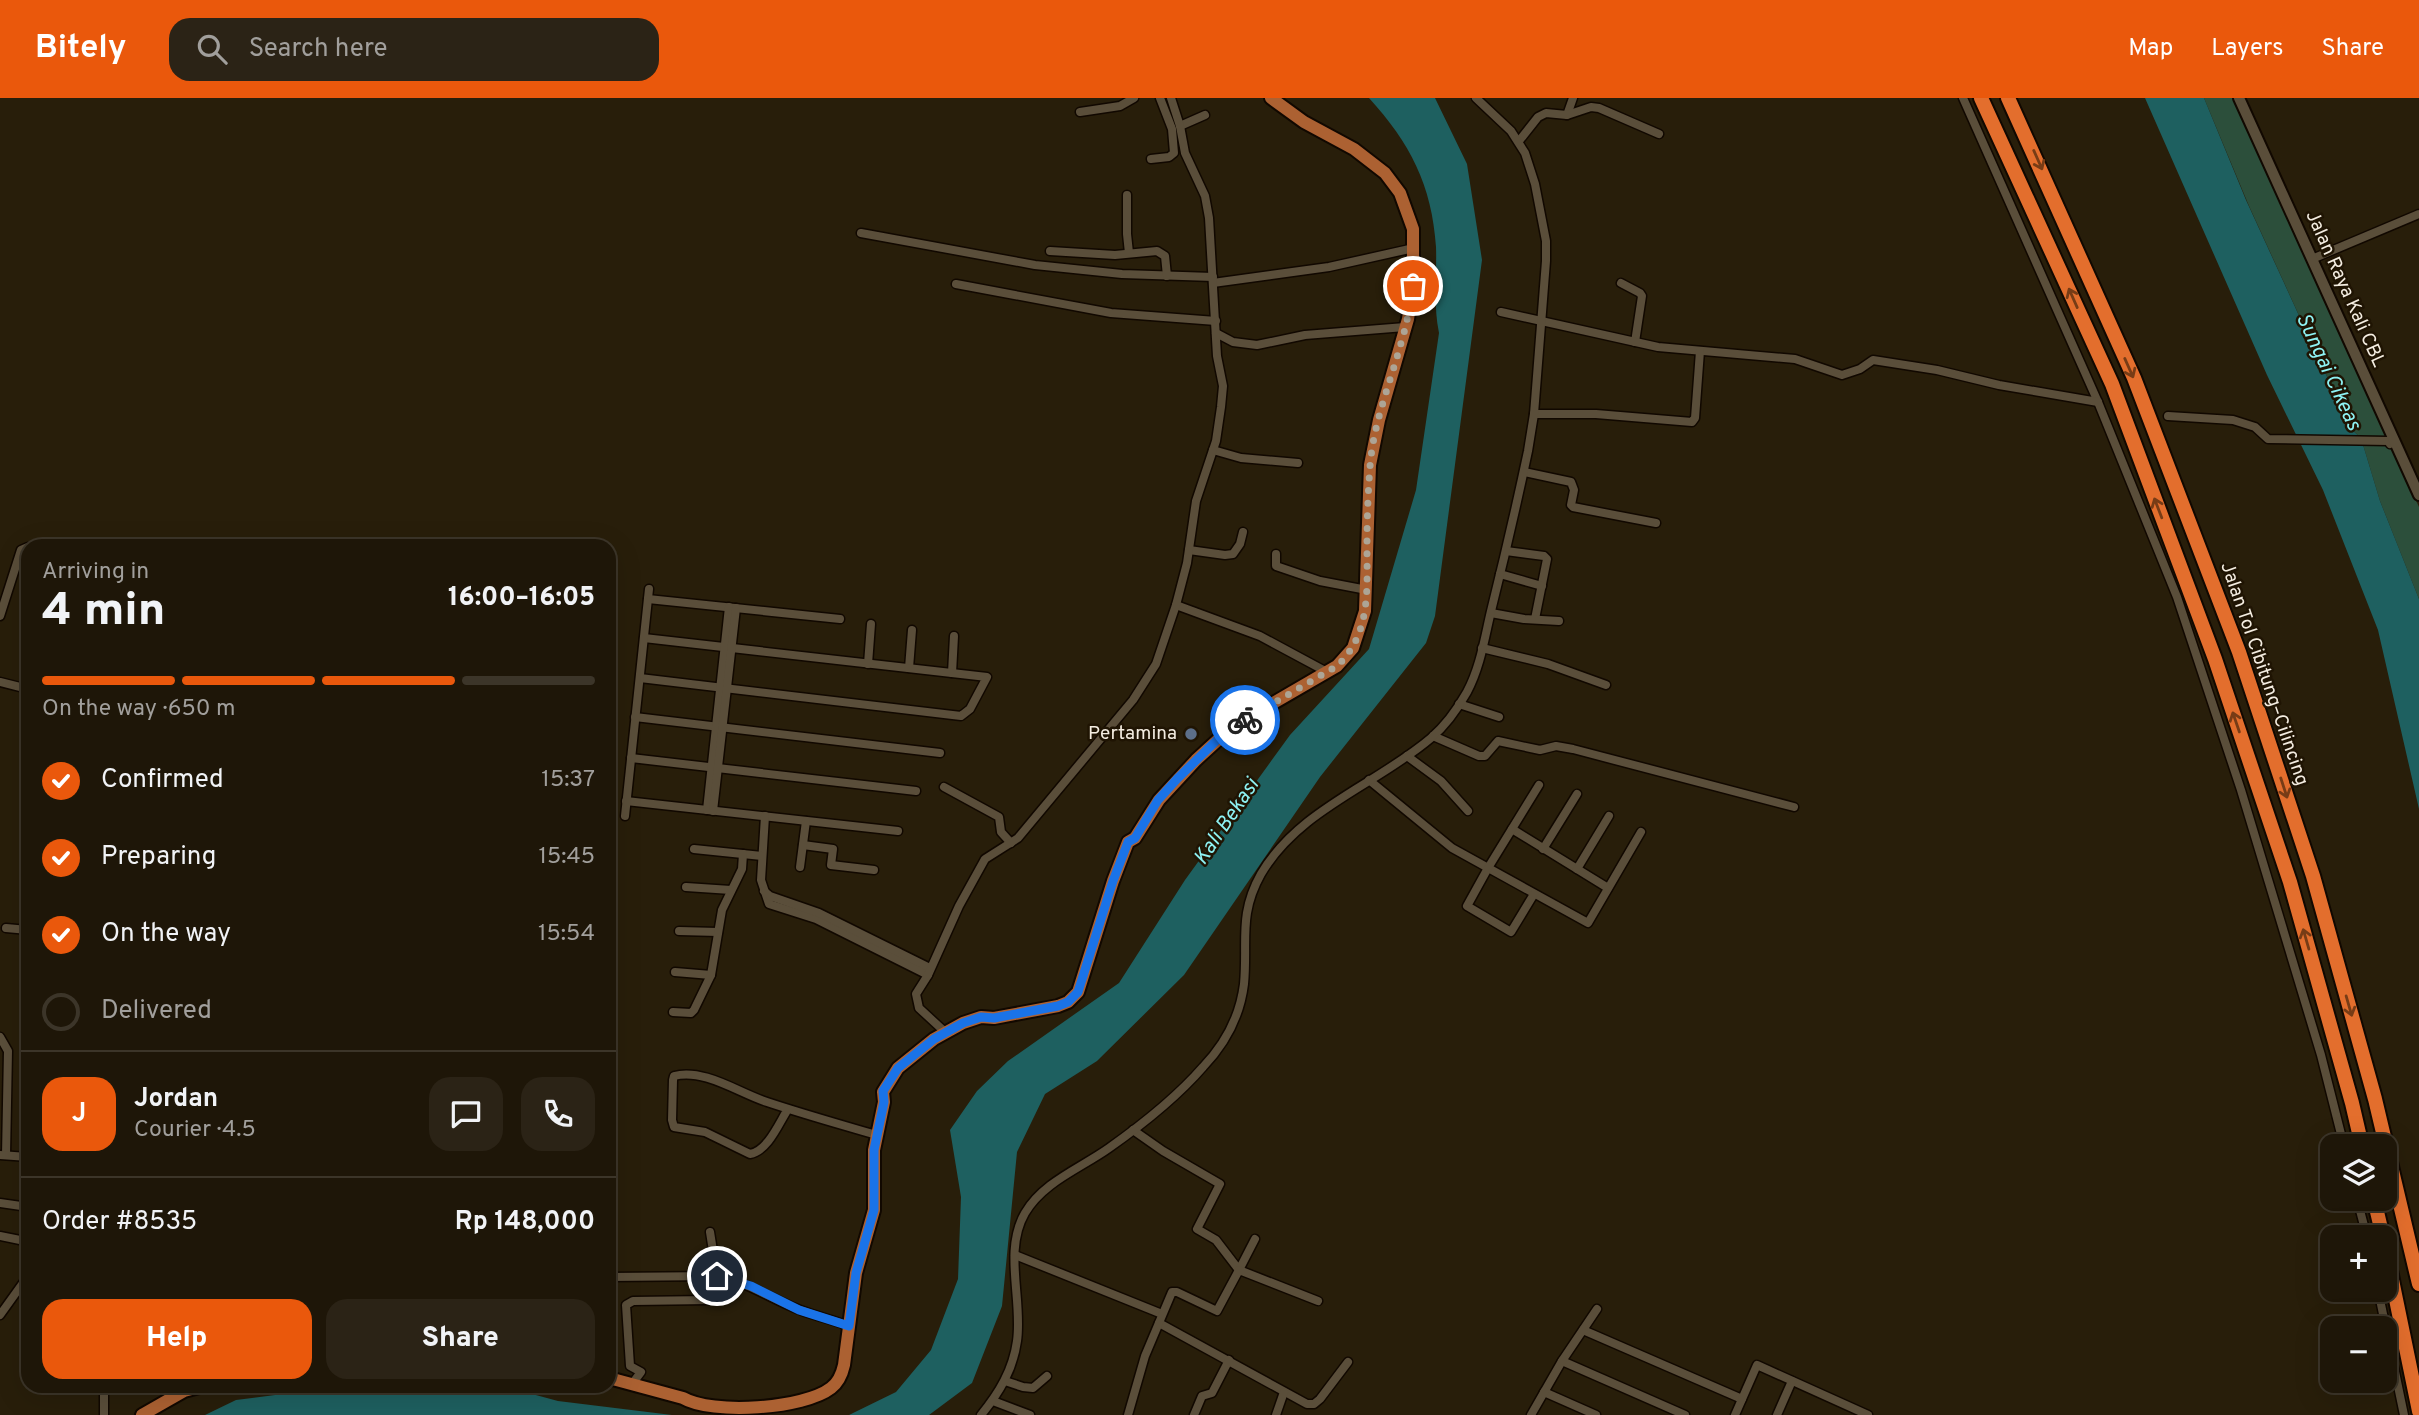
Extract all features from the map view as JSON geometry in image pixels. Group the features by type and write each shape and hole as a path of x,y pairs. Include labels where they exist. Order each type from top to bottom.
{"highway":[{"path":"1981,98 2112,384 2215,659 2290,882 2359,1134"},
{"name":"Jalan Tol Cibitung–Cilincing","path":"2008,98 2134,378 2239,652 2313,876 2375,1099 2419,1284"},
{"path":"2397,1302 2419,1411"}],"main road":[{"path":"616,1380 683,1398 693,1405 717,1409 768,1406 811,1398 830,1390 842,1375 856,1273 874,1210 876,1135 884,1102 883,1091 898,1068 945,1032 963,1023 981,1017 994,1018 1068,1002 1078,992 1128,842 1135,838 1158,800 1232,726 1337,666 1353,648 1362,626 1367,590 1371,457 1413,286 1413,229 1405,205 1385,173 1354,149 1304,121 1271,98"},
{"path":"142,1415 180,1393"}],"street":[{"path":"1080,111 1120,106 1134,98"},
{"path":"1160,98 1172,129 1174,153"},
{"path":"945,1032 925,1015 916,1002 916,994 985,859 1011,843 1133,700 1156,664 1176,606 1189,550 1196,501 1218,433 1223,386 1217,356 1205,196 1185,153 1171,98"},
{"path":"981,1415 1005,1381 1017,1341 1015,1255 1021,1221 1039,1195 1133,1130 1185,1086 1210,1059 1228,1034 1241,1002 1246,912 1260,876 1273,856 1304,825 1433,736 1459,704 1477,670 1524,472 1534,414 1546,241 1535,184 1519,141 1504,123 1476,98"},
{"path":"1567,115 1573,98"},
{"path":"1963,98 2098,402 2177,597 2237,777 2341,1134"},
{"name":"Jalan Raya Kali CBL","path":"2239,98 2419,495"},
{"path":"1519,141 1538,117 1546,113 1567,115 1591,107 1658,134"},
{"path":"1180,126 1205,115"},
{"path":"1152,159 1185,153"},
{"path":"1127,195 1126,234 1129,253"},
{"path":"2312,259 2419,214"},
{"path":"861,233 1035,265 1213,280 1329,267 1414,248"},
{"path":"1050,251 1115,255 1160,252 1164,256 1167,276"},
{"path":"1621,283 1642,296 1635,342"},
{"path":"956,284 1111,313 1216,321"},
{"path":"1501,312 1658,347 1794,359 1842,375 1860,369 1873,360 2098,402"},
{"path":"1216,333 1233,342 1257,345 1306,335 1405,327"},
{"path":"1534,414 1596,414 1689,423 1695,418 1700,351"},
{"path":"2168,416 2233,421 2255,427 2268,439 2389,442"},
{"path":"1213,450 1241,458 1298,463"},
{"path":"1524,472 1571,482 1574,490 1573,507 1657,523"},
{"path":"1189,550 1233,554 1240,544 1243,532"},
{"path":"0,616 21,550"},
{"path":"1506,551 1546,557 1535,619"},
{"path":"1276,554 1276,566 1320,581 1367,590"},
{"path":"1500,574 1542,586"},
{"path":"625,816 649,589"},
{"path":"648,599 841,619"},
{"path":"1176,606 1260,636 1327,672"},
{"path":"710,810 732,608"},
{"path":"1491,612 1559,621"},
{"path":"868,664 871,624"},
{"path":"909,668 912,630"},
{"path":"952,673 954,636"},
{"path":"640,678 961,716 970,709 987,677 644,638"},
{"path":"1482,648 1548,664 1606,685"},
{"path":"0,682 21,687"},
{"path":"1459,704 1499,717"},
{"path":"635,717 940,753"},
{"path":"1433,736 1479,756 1485,756 1498,741 1540,750 1556,746 1573,749 1794,807"},
{"path":"1407,756 1441,781 1468,811"},
{"path":"631,758 916,791"},
{"path":"1369,780 1452,848 1588,923 1641,832"},
{"path":"1534,894 1511,932 1467,906 1539,785"},
{"path":"944,787 999,817 1001,832 1011,843"},
{"path":"1543,849 1577,794"},
{"path":"626,801 898,831"},
{"path":"765,816 761,880 764,891 929,972"},
{"path":"1577,869 1609,816"},
{"path":"800,867 806,821"},
{"path":"1511,829 1608,888"},
{"path":"803,845 833,849 831,865 874,870"},
{"path":"694,849 762,856"},
{"path":"673,1012 691,1013 711,975 722,910 742,869 743,854"},
{"path":"686,887 732,890"},
{"path":"6,928 21,929"},
{"path":"679,931 718,932"},
{"path":"675,972 711,975"},
{"path":"0,1037 8,1051 3,1155 21,1156"},
{"path":"788,1109 759,1152 750,1154 705,1132 674,1127 674,1076 678,1074 699,1077 788,1109 876,1135"},
{"path":"1133,1130 1220,1184 1197,1229 1216,1240 1239,1270 1318,1301"},
{"path":"0,1203 21,1206"},
{"path":"632,1384 640,1372 630,1366 625,1310 627,1303 713,1298 717,1294 717,1276 710,1232"},
{"path":"0,1236 20,1240"},
{"path":"1128,1415 1145,1356 1171,1293 1174,1291 1213,1310 1219,1310 1255,1239"},
{"path":"1015,1255 1160,1319 1301,1402 1314,1404 1348,1362"},
{"path":"616,1277 717,1276 751,1286 799,1310 849,1326"},
{"path":"0,1315 21,1286"},
{"path":"2380,1302 2404,1415"},
{"path":"1531,1415 1562,1361 1597,1309"},
{"path":"1583,1330 1742,1399"},
{"path":"1194,1415 1202,1396 1211,1394 1229,1360"},
{"path":"1562,1361 1685,1415"},
{"path":"1735,1415 1757,1365 1868,1415"},
{"path":"1005,1381 1027,1389 1047,1376"},
{"path":"1777,1415 1792,1381"},
{"path":"1276,1415 1284,1392"},
{"path":"1544,1392 1596,1415"},
{"path":"104,1393 104,1415"},
{"path":"993,1401 1030,1415"}],"green space":[{"path":"2204,98 2235,98 2419,507 2419,599 2380,501 2361,438 2351,429 2249,206"}],"water":[{"name":"Kali Bekasi","path":"1369,98 1435,98 1467,164 1482,260 1435,616 1426,643 1320,777 1184,975 1097,1061 1045,1094 1017,1152 1002,1306 972,1383 929,1415 849,1415 896,1392 931,1350 958,1279 961,1197 950,1130 977,1091 1008,1061 1119,983 1185,880 1290,735 1369,649 1416,490 1439,333 1436,247 1430,204 1424,184 1407,149"},
{"path":"2145,98 2204,98 2246,200 2351,429 2361,438 2380,501 2419,599 2419,809 2378,630 2323,490 2267,375"},
{"path":"290,1393 528,1393 558,1401 672,1415 205,1415 236,1400"}],"way so far":[{"path":"1245,720 1337,666 1348,655 1357,639 1365,611 1367,590 1372,450 1408,319 1413,286"}],"place":[{"name":"Pertamina","path":"1191,734"}],"route":[{"path":"717,1276 751,1286 799,1310 849,1326 856,1273 874,1210 874,1150 884,1102 883,1091 888,1083 898,1068 922,1048 963,1023 981,1017 994,1018 1058,1006 1068,1002 1078,992 1128,842 1135,838 1158,800 1177,779 1232,726 1245,720"}],"water label":[{"name":"Sungai Cikeas","path":"2328,372"}]}
